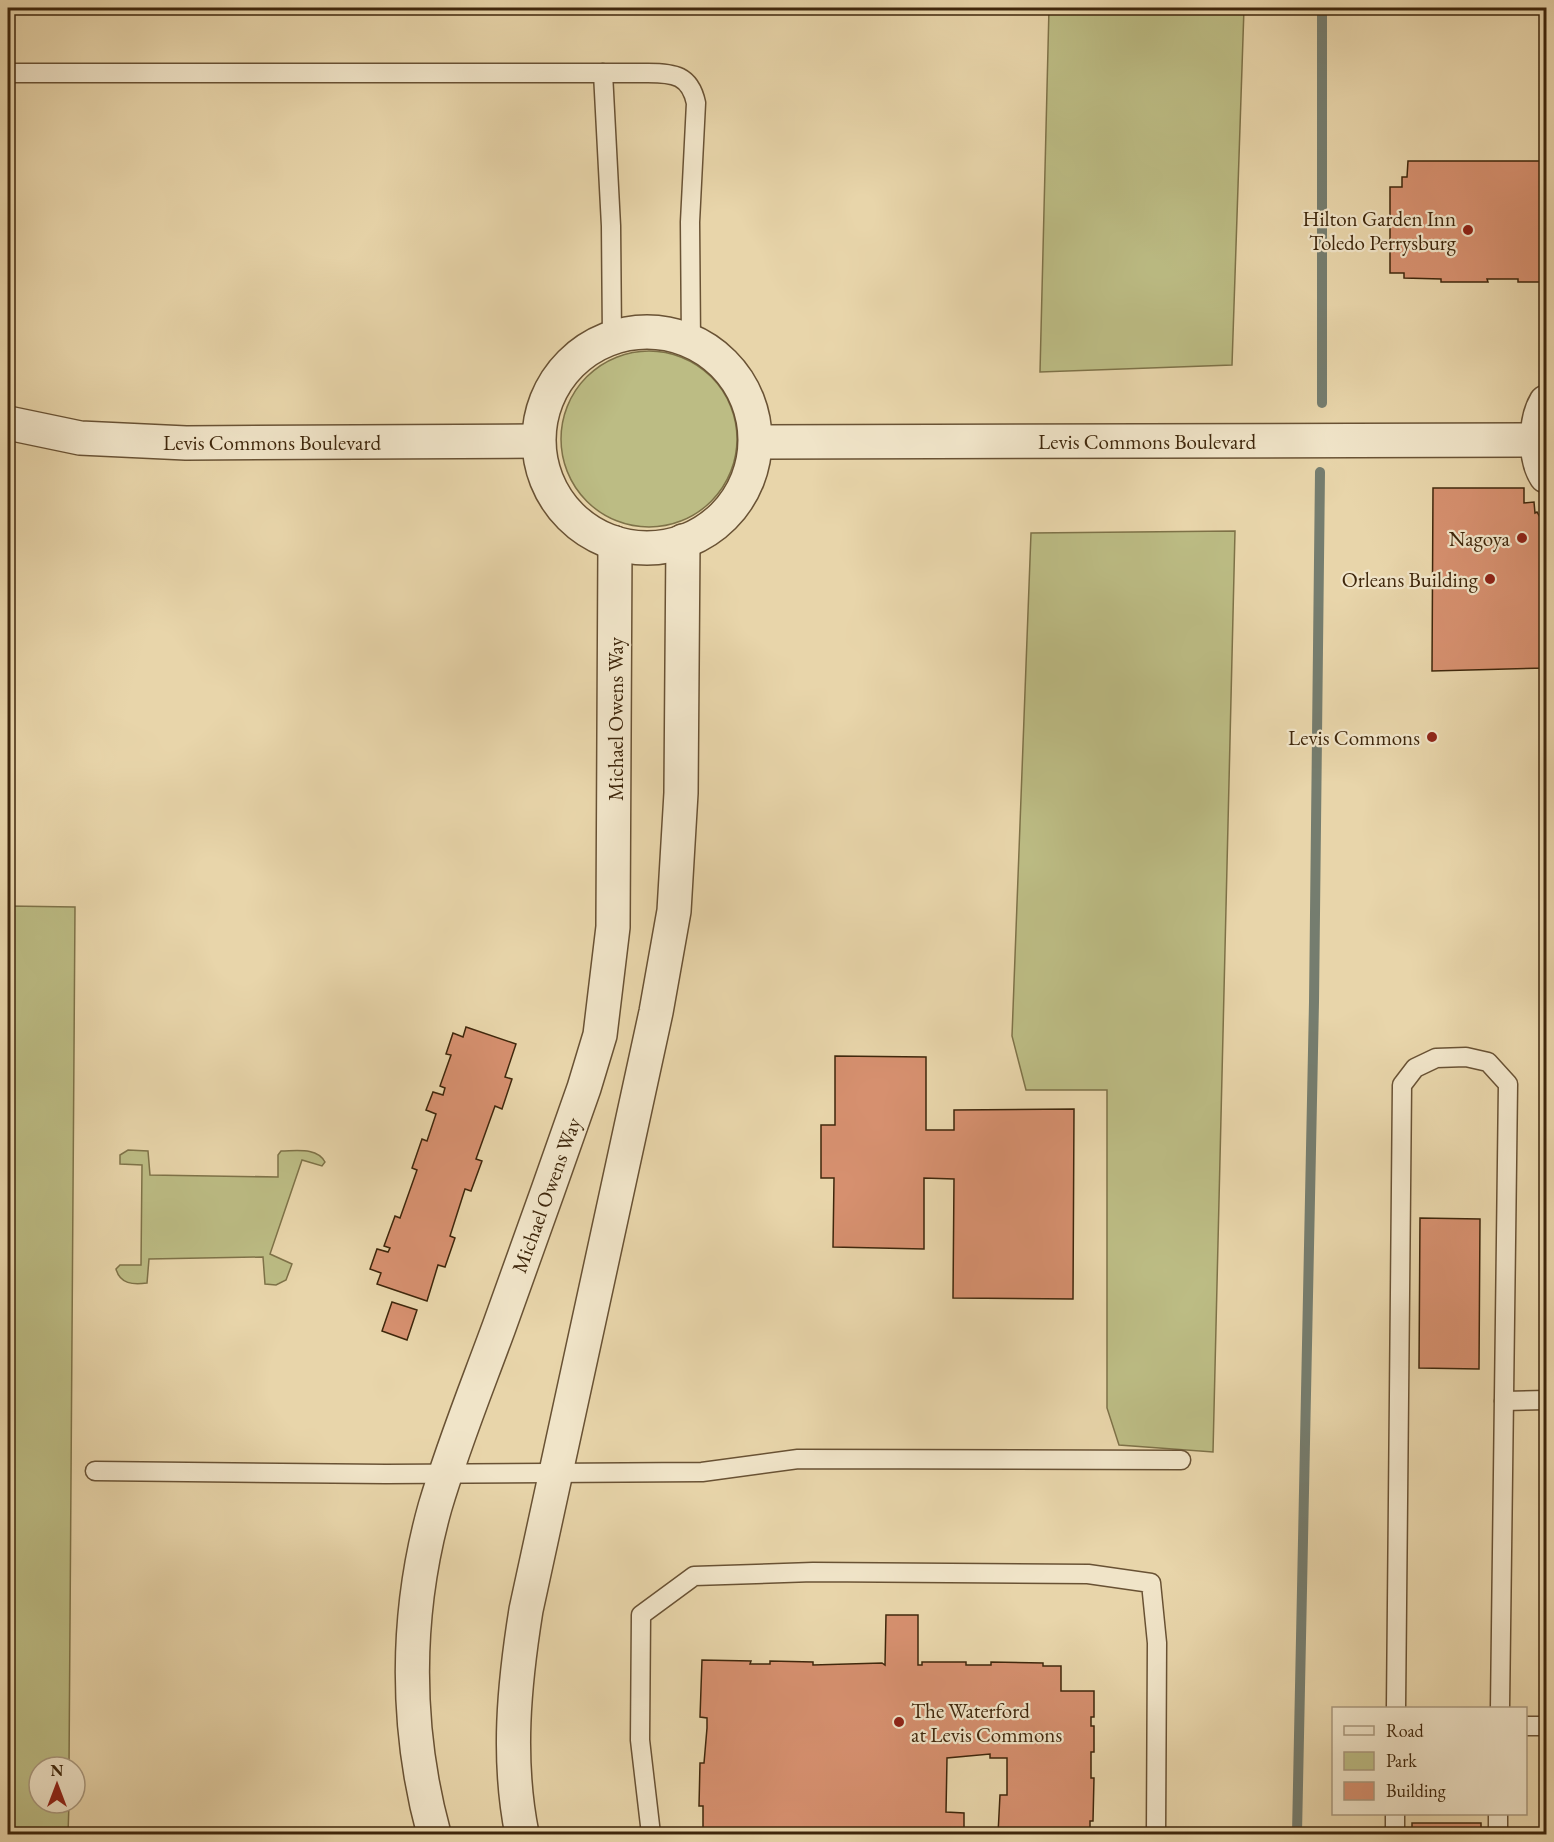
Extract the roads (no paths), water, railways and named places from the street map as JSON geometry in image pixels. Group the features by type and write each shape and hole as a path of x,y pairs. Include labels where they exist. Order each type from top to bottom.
{"street":[{"path":"643,332 676,335 691,342 716,357 741,384 754,421 756,442 754,462 746,482 732,507 705,531 683,541 658,548 615,543 590,532 570,518 557,500 544,472 537,441 541,418 550,390 574,360 612,338 643,332"},
{"path":"1546,402 1542,409 1537,440 1546,476"},
{"name":"Levis Commons Boulevard","path":"8,423 80,438 186,444 537,441"},
{"name":"Levis Commons Boulevard","path":"756,442 1537,440"},
{"path":"522,1834 512,1742 514,1697 526,1610 656,1012 674,911 681,793 683,541"},
{"name":"Michael Owens Way","path":"434,1834 418,1764 411,1662 426,1547 447,1474 584,1088 600,1035 613,927 615,543"}],"lane":[{"path":"8,73 672,73 688,82 693,92 696,129 690,222 691,342"},
{"path":"603,73 611,226 612,338"},
{"path":"1396,1707 1402,1085 1415,1068 1436,1058 1466,1057 1488,1062 1508,1084 1500,1707"},
{"path":"1504,1401 1546,1400"},
{"path":"95,1471 447,1474 702,1472 798,1459 1181,1460"},
{"path":"651,1834 640,1740 641,1615 694,1576 813,1572 1088,1574 1151,1583 1157,1643 1156,1834"},
{"path":"1527,1726 1546,1726"},
{"path":"1395,1815 1395,1834"},
{"path":"1498,1815 1498,1834"}],"waterway":[{"path":"1322,8 1322,403"},
{"path":"1297,1834 1314,1002 1320,472"}],"place":[{"name":"Hilton Garden Inn Toledo Perrysburg","path":"1468,230"},
{"name":"Nagoya","path":"1522,538"},
{"name":"Orleans Building","path":"1490,579"},
{"name":"Levis Commons","path":"1432,737"},
{"name":"The Waterford at Levis Commons","path":"899,1722"}]}
